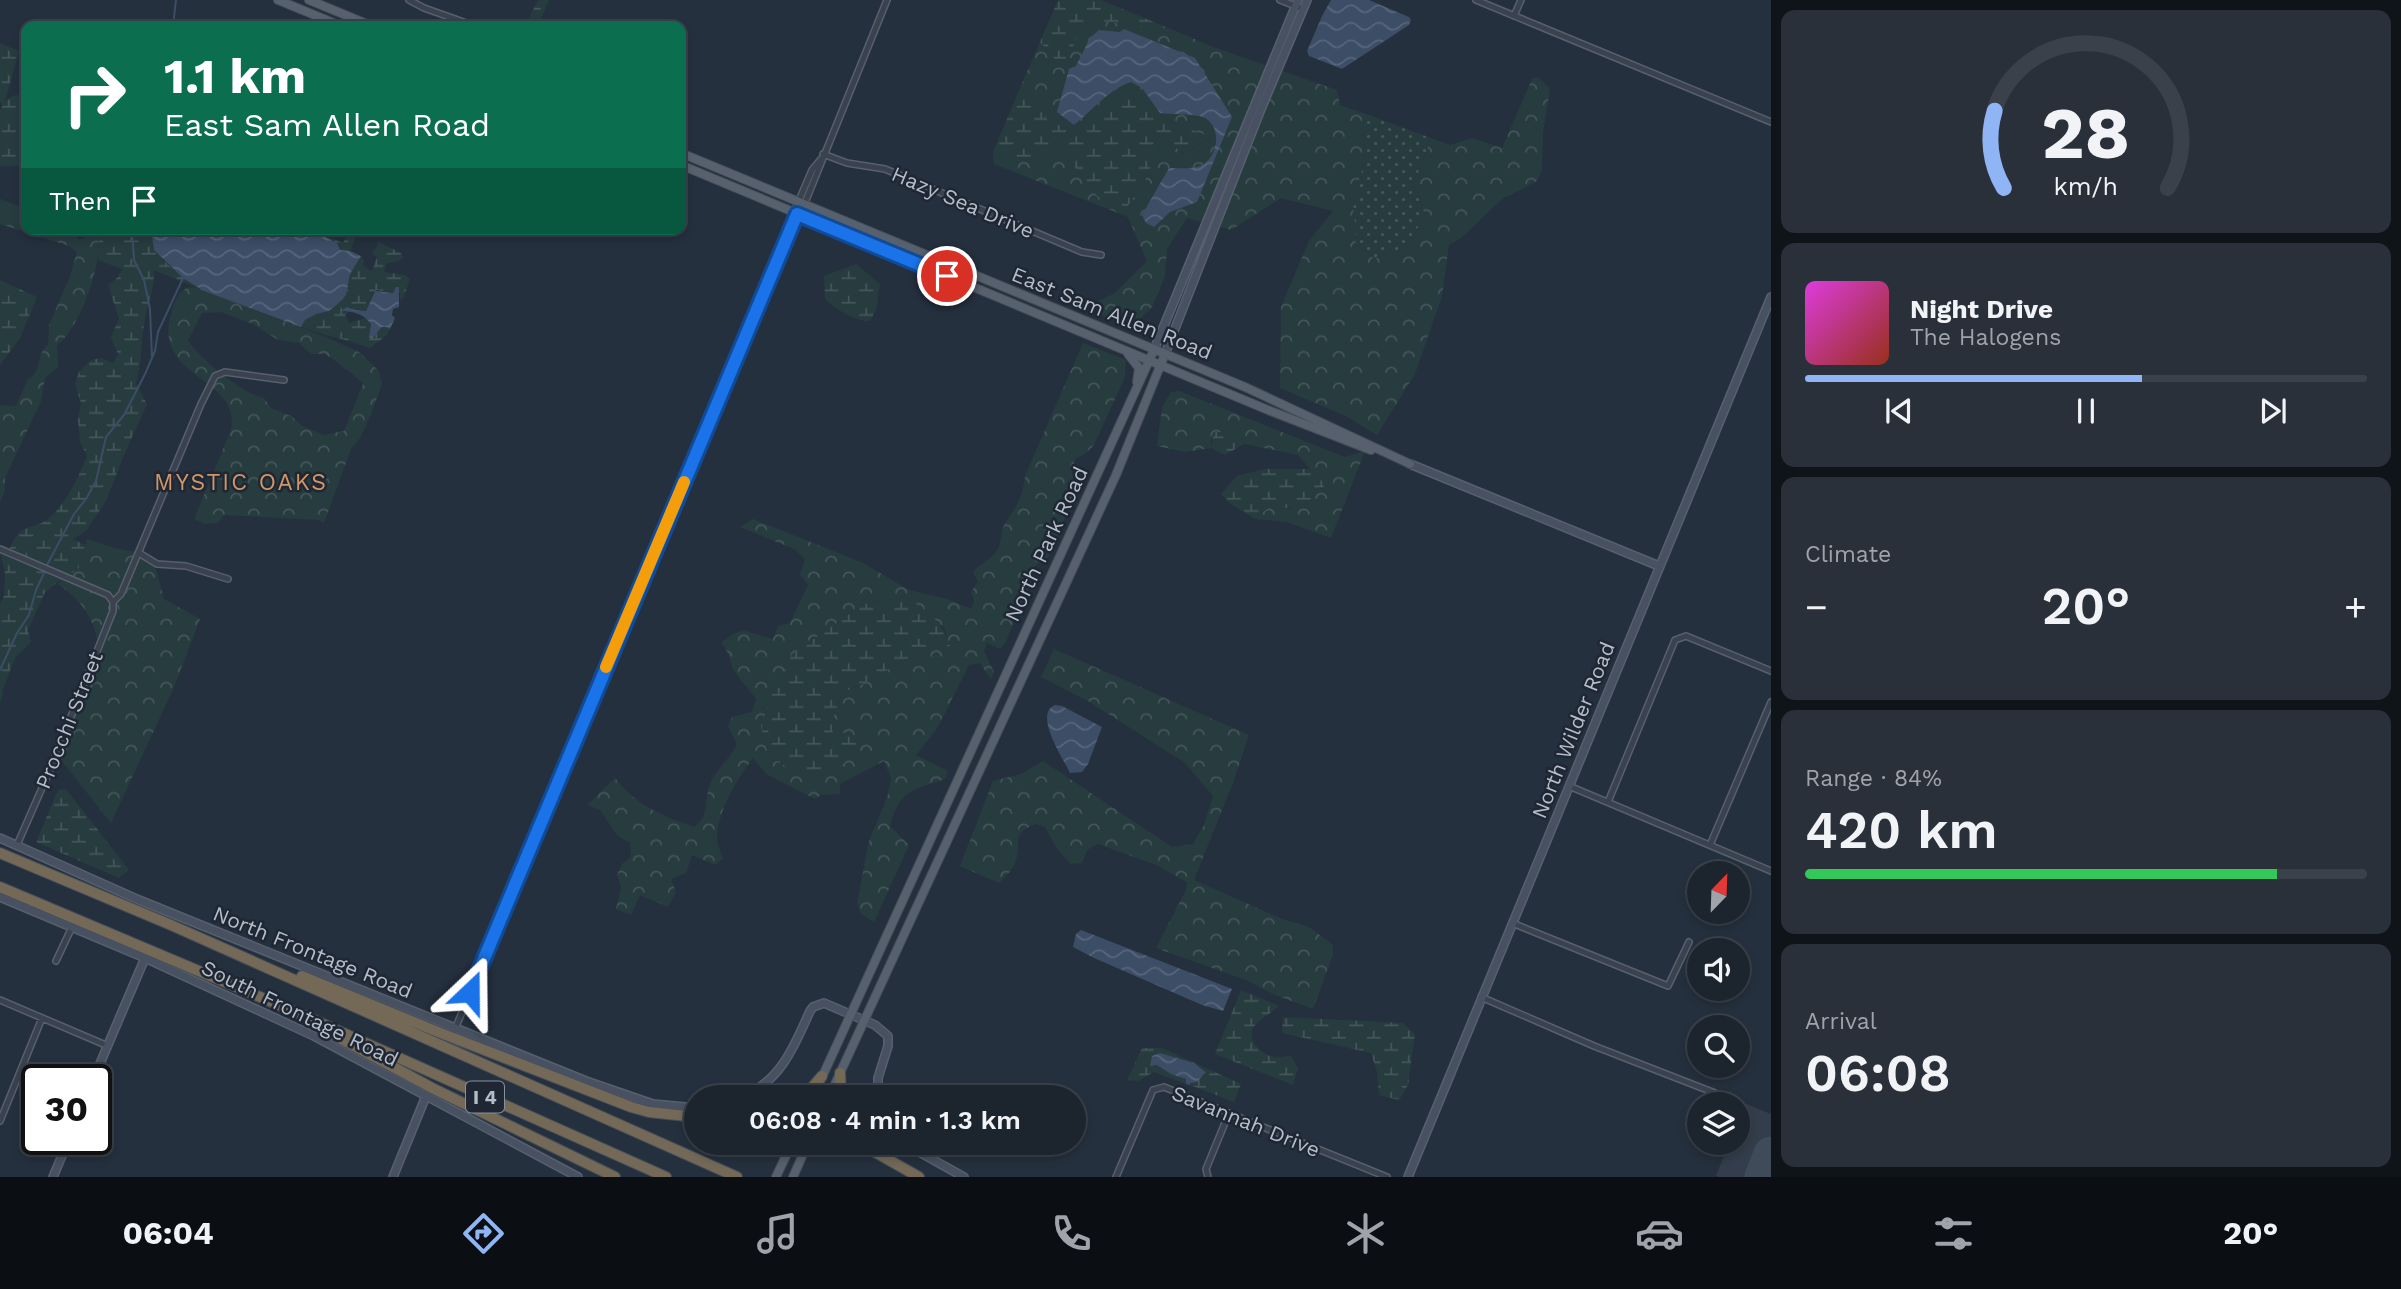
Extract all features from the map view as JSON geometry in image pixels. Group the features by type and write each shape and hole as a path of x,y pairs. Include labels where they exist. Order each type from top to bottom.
{"highway":[{"name":"I 4","path":"0,853 171,925 737,1177"},
{"name":"I 4","path":"0,887 304,1016 666,1177"},
{"path":"171,925 631,1107 684,1116"},
{"path":"304,1016 324,1032 434,1089 615,1177"},
{"path":"840,1073 840,1085"},
{"path":"814,1085 822,1076"},
{"path":"880,1155 919,1177"},
{"path":"887,1155 924,1177"}],"main road":[{"path":"278,0 329,21"},
{"path":"309,0 360,21"},
{"name":"East Sam Allen Road","path":"686,155 1302,412 1410,464"},
{"name":"East Sam Allen Road","path":"686,167 1268,411 1410,464"},
{"path":"1123,350 1134,359 1139,368 1136,392"},
{"name":"North Park Road","path":"818,1085 1154,350"},
{"name":"North Park Road","path":"834,1085 1116,474 1165,354"},
{"path":"776,1177 786,1155"},
{"path":"793,1177 801,1155"}],"street":[{"path":"409,0 462,21"},
{"path":"455,1029 797,214 812,170 822,156 887,0"},
{"path":"1280,0 1298,5"},
{"name":"North Park Road","path":"1154,350 1298,5 1307,0"},
{"path":"1476,0 1771,122"},
{"path":"1514,16 1521,0"},
{"name":"North Park Road","path":"1165,354 1261,109 1298,5"},
{"name":"Hazy Sea Drive","path":"822,156 885,169 1082,252 1101,255"},
{"name":"North Wilder Road","path":"1408,1177 1771,298"},
{"name":"Procchi Street","path":"17,845 113,611 113,602 121,594 215,376 225,372 284,380"},
{"name":"East Sam Allen Road","path":"1410,464 1659,566"},
{"path":"0,549 108,595 113,602"},
{"path":"139,552 157,564 186,566 228,579"},
{"path":"1608,802 1675,640 1686,636 1771,671"},
{"path":"1710,845 1771,702"},
{"path":"1569,786 1771,871"},
{"name":"North Frontage Road","path":"0,838 139,900 455,1029 636,1100 684,1108"},
{"name":"South Frontage Road","path":"0,897 145,958 314,1036 578,1177"},
{"path":"1512,923 1668,986 1687,946"},
{"path":"57,961 72,927"},
{"path":"100,1064 145,958"},
{"path":"1481,997 1594,1046 1712,1092"},
{"path":"0,1000 108,1046"},
{"path":"763,1085 781,1068 792,1051 813,1007 824,1003 882,1028 888,1035 888,1046 878,1085"},
{"path":"0,1121 42,1018"},
{"name":"Savannah Drive","path":"1116,1177 1153,1090 1164,1087 1387,1177"},
{"path":"393,1177 426,1096"},
{"path":"1208,1177 1206,1169 1229,1113"},
{"path":"53,1177 62,1155"},
{"path":"925,1155 964,1177"}],"shaded area":[{"path":"1750,1106 1771,1114 1771,1177 1716,1176 1724,1155 1750,1155"}],"green space":[{"path":"538,0 549,0 540,21 528,21"},
{"path":"1058,0 1101,0 1171,29 1098,21 1079,30 1068,61 1055,59 1040,42"},
{"path":"1098,21 1171,29 1213,47 1337,90 1340,105 1363,113 1364,163 1353,202 1356,244 1374,259 1405,250 1425,215 1414,184 1431,138 1450,145 1472,138 1502,148 1532,79 1538,77 1550,89 1543,133 1542,170 1537,181 1502,199 1460,239 1449,245 1442,296 1415,374 1377,435 1346,416 1280,388 1281,307 1309,241 1333,211 1281,198 1231,230 1187,218 1167,249 1165,276 1152,307 1131,328 1099,314 1095,303 1115,293 1147,261 1128,217 994,164 993,152 1039,161 1058,145 1097,195 1144,182 1158,149 1169,141 1183,154 1211,138 1168,121 1158,102 1100,121 1082,133 1048,121 1023,81 1040,42 1055,59 1079,30"},
{"path":"0,43 19,51 5,101 21,95 21,166 0,166 0,110 3,105 0,102"},
{"path":"1023,81 1048,121 1082,133 1133,94 1159,102 1168,121 1212,137 1183,154 1169,141 1159,148 1144,182 1125,210 1097,196 1058,145 1039,161 993,152"},
{"path":"1363,113 1431,138 1414,184 1425,215 1405,250 1374,259 1356,244 1353,202 1364,163"},
{"path":"0,199 21,207 21,231 0,224"},
{"path":"34,235 74,235 80,240 87,235 99,235 97,262 77,319 57,346 58,367 45,378 41,401 5,478 5,491 0,502 0,405 16,406 48,345 49,325 69,279 77,252 69,246"},
{"path":"99,235 152,235 157,251 163,259 204,291 154,270 136,383 147,404 106,501 86,531 73,539 85,545 78,570 67,575 9,550 19,533 43,522 59,508 75,483 87,456 80,442 78,420 81,403 75,384 79,372 91,360 101,358 113,363 118,354 111,337 119,319 108,285 117,278 122,269 98,260"},
{"path":"321,235 343,243 346,235 357,235 350,251 340,250 336,243"},
{"path":"379,242 401,253 404,258 387,263 384,272 405,275 410,279 403,299 400,300 400,293 395,289 393,293 377,290 373,292 366,311 350,307 343,312 351,310 345,315 349,323 367,318 371,324 369,336 374,336 384,326 391,327 387,335 370,348 301,327 304,320 329,311 346,295 350,274 361,256 364,260 363,266 372,271 377,257 372,254"},
{"path":"856,264 880,284 876,310 870,321 852,317 825,299 824,276"},
{"path":"0,280 37,297 20,338 0,365"},
{"path":"188,287 197,288 323,336 359,352 379,371 382,384 360,438 351,449 324,523 318,520 224,515 218,523 205,524 194,519 231,430 231,412 224,399 174,352 169,335 171,314 176,298","holes":["221,312 253,324 278,340 299,343 311,354 324,354 363,384 344,431 324,435 302,426 291,416 271,408 264,398 245,390 223,375 188,341 202,313"]},
{"path":"1083,343 1126,360 1125,377 1094,445 1075,459 1072,471 1078,499 1070,506 1048,557 1035,566 1031,583 1006,641 1000,649 987,643 984,651 994,672 991,680 980,663 969,665 938,727 916,755 948,771 945,779 916,789 898,805 890,826 909,845 874,922 861,914 857,903 869,841 887,798 891,778 884,761 840,784 840,794 821,795 815,799 766,774 753,758 735,785 718,827 718,846 723,859 715,865 692,855 686,873 671,879 676,892 668,907 640,895 631,915 616,909 621,887 617,875 622,864 631,857 630,843 617,835 600,810 587,805 615,778 632,796 650,808 694,827 699,823 704,814 711,781 737,744 728,726 732,717 752,712 756,699 733,669 721,643 741,631 773,639 778,626 790,623 808,585 800,574 805,559 794,549 740,527 753,519 863,563 909,590 947,599 971,609 974,601 971,592 978,582 973,572 998,549 1003,527 1021,497 1025,476","holes":["906,597 945,629 949,646 921,651 859,686 842,692 832,721 833,735 766,711 793,654 864,604"]},
{"path":"1179,391 1345,457 1365,451 1331,538 1287,522 1255,519 1268,508 1290,509 1324,485 1298,455 1244,444 1241,436 1211,439 1211,448 1185,452 1157,446 1162,408 1171,392"},
{"path":"1214,432 1241,436 1244,444 1225,455 1211,448"},
{"path":"1265,469 1311,469 1325,485 1300,506 1268,508 1255,519 1228,502 1221,494 1237,476"},
{"path":"87,539 142,553 156,569 164,599 200,619 175,685 111,823 58,756 116,611 115,600 109,592 67,575 78,570"},
{"path":"0,553 61,579 44,594 28,630 31,642 15,658 0,704 0,604 4,596 5,573"},
{"path":"61,579 107,598 109,614 98,643 89,616 79,602 58,584"},
{"path":"906,597 938,623 950,646 921,651 859,686 842,692 832,721 833,735 850,732 858,739 851,755 842,766 831,772 807,774 768,756 761,726 771,697 792,654 864,604"},
{"path":"1054,649 1249,735 1194,880 1282,919 1309,927 1333,945 1333,955 1313,1009 1275,995 1246,980 1156,948 1186,890 1187,882 1156,865 1098,844 1087,850 1082,863 1071,864 1057,849 1045,827 1035,824 1020,835 1015,863 999,883 960,866 993,781 1021,774 1043,761 1172,847 1193,844 1204,825 1213,796 1185,763 1088,701 1041,677"},
{"path":"66,789 129,870 119,878 36,842 58,790"},
{"path":"1241,990 1279,1006 1256,1024 1252,1039 1259,1049 1268,1055 1291,1056 1298,1068 1293,1085 1215,1054"},
{"path":"1283,1017 1403,1023 1415,1034 1408,1085 1399,1100 1379,1095 1377,1072 1371,1053 1282,1033"},
{"path":"1142,1048 1162,1048 1241,1084 1234,1102 1190,1085 1202,1078 1206,1071 1200,1067 1160,1053 1153,1066 1157,1065 1186,1079 1186,1084 1154,1072 1138,1081 1127,1080"}],"water":[{"path":"1331,0 1369,0 1411,20 1409,25 1342,69 1309,56 1307,51"},
{"path":"1124,29 1195,58 1232,117 1197,202 1170,212 1154,227 1146,223 1142,215 1169,168 1197,167 1209,159 1216,145 1215,130 1211,123 1196,115 1160,113 1142,88 1131,82 1108,95 1074,125 1057,112 1069,69 1076,66 1090,38 1099,30 1120,32"},
{"path":"152,235 322,235 337,243 340,250 361,256 350,274 346,295 342,300 329,311 305,320 301,327 204,291 183,278 154,250"},
{"path":"396,287 399,287 399,307 393,309 392,315 395,318 391,327 382,327 372,339 369,337 371,324 368,320 357,313 341,311 347,307 366,311 375,291 393,293"},
{"path":"1055,705 1102,727 1088,764 1082,772 1070,773 1052,737 1047,717 1049,710"},
{"path":"1081,930 1232,989 1223,1011 1202,1005 1073,947 1076,934"},
{"path":"1160,1053 1194,1063 1206,1072 1197,1082 1186,1084 1186,1079 1157,1065 1150,1066 1152,1056"}],"waterway":[{"path":"174,21 176,0"},
{"path":"132,235 134,260 144,280 150,309 152,358"},
{"path":"47,565 74,514 96,481 106,437 124,415 145,374 155,351 158,332 183,278"},
{"path":"0,670 17,633 29,615 44,573"}],"runway":[{"path":"1762,1177 1771,1154"}],"slow traffic":[{"path":"606,667 684,482"}],"district":[{"name":"MYSTIC OAKS","path":"241,482"}],"route":[{"path":"470,992 797,214 947,276"}]}
